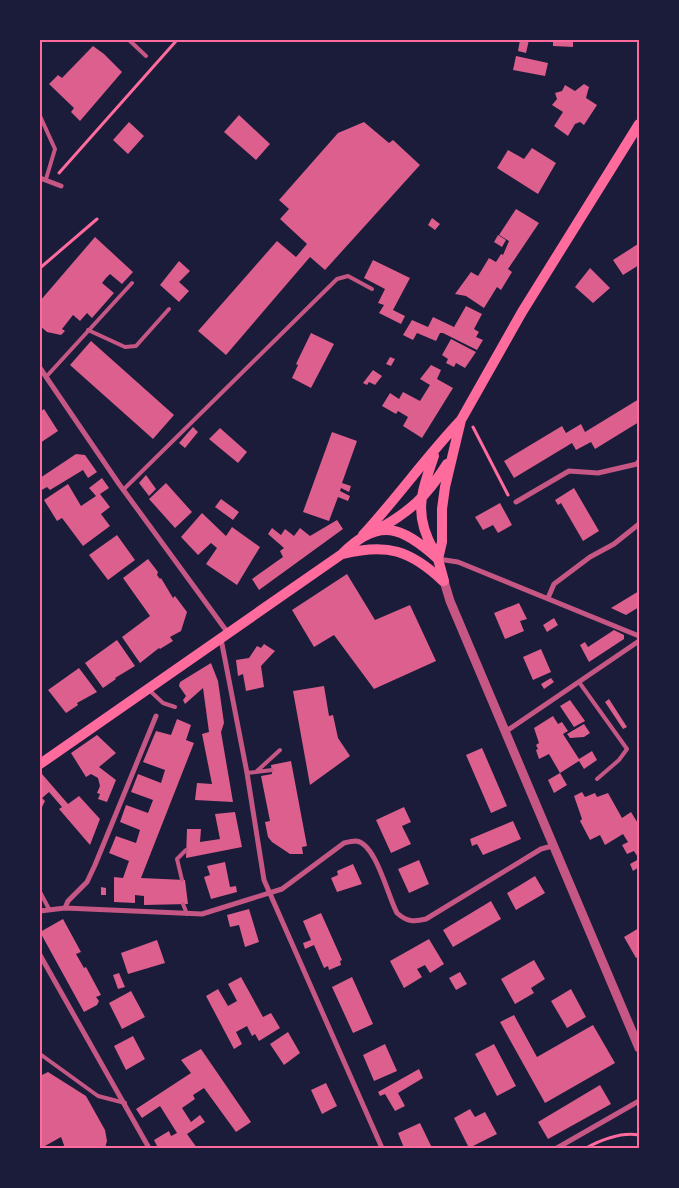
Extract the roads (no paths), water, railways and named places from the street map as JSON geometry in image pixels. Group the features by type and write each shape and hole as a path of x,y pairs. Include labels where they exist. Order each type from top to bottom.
{"main road":[{"path":"40,764 342,554 363,535 396,499 464,415 522,312 639,124"},
{"path":"438,559 442,542 442,509 464,415"},
{"path":"438,445 422,500 421,524 438,559 444,581"},
{"path":"363,535 374,531 422,500 453,456"},
{"path":"396,499 408,510"},
{"path":"374,531 402,532 416,539 438,559"},
{"path":"342,554 377,548 398,551 429,568 444,581"}],"street":[{"path":"46,180 61,186"},
{"path":"40,368 225,636 264,880 382,1148"},
{"path":"516,502 569,471 598,473 638,464"},
{"path":"548,598 554,584 590,557 614,544 639,524"},
{"path":"438,559 458,562 639,636"},
{"path":"444,581 504,732 639,1048"},
{"path":"504,732 639,641"},
{"path":"65,908 68,901 87,882 95,866 156,716"},
{"path":"40,911 65,908 202,914 282,889 344,843 356,841 365,845 373,855 397,913 405,920 414,922 426,919 541,849 552,846"},
{"path":"40,956 149,1148"},
{"path":"557,1148 639,1101"}],"lane":[{"path":"129,40 146,56"},
{"path":"40,116 55,149 46,180"},
{"path":"123,490 337,279 348,276 372,289"},
{"path":"46,377 132,283"},
{"path":"88,330 125,347 136,346 169,309"},
{"path":"579,682 627,749 619,760 597,779"},
{"path":"148,689 163,703 175,707"},
{"path":"257,772 280,750"},
{"path":"247,773 272,770"},
{"path":"182,880 177,859 186,850"},
{"path":"40,892 49,909"},
{"path":"183,904 187,914"},
{"path":"40,1054 98,1096 124,1103"}]}
